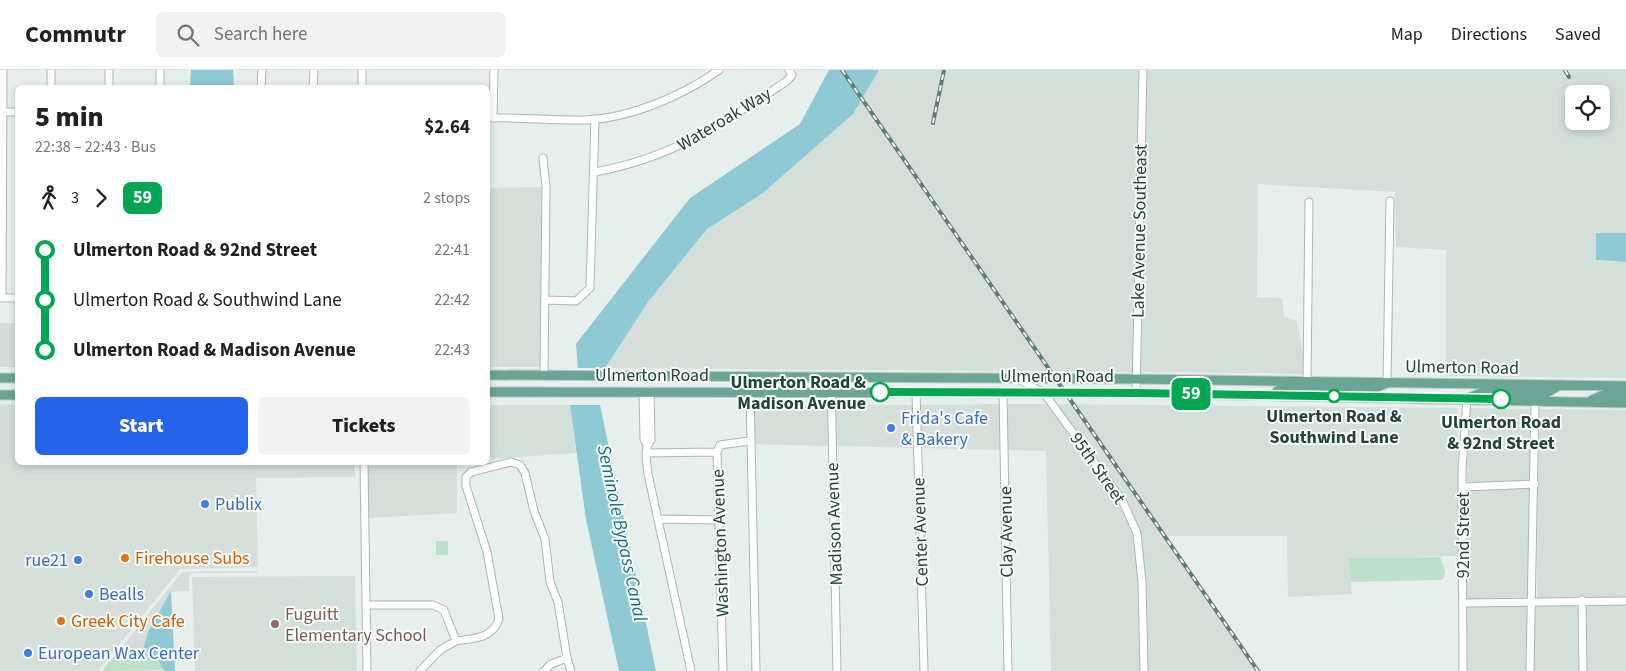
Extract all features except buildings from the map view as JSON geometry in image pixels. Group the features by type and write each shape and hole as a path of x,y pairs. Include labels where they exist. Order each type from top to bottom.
{"main road":[{"name":"Ulmerton Road","path":"490,375 1136,379 1626,386"},
{"path":"0,378 15,378"},
{"path":"1276,395 1277,391 1282,389 1371,390 1387,382"},
{"path":"1467,399 1483,392 1546,393 1560,385"},
{"name":"Ulmerton Road","path":"490,392 1136,393 1626,402"},
{"path":"1590,402 1605,394 1626,394"},
{"path":"0,395 15,395"}],"street":[{"path":"3,70 1,299 15,298"},
{"path":"51,70 51,85"},
{"path":"109,70 109,85"},
{"path":"160,70 160,85"},
{"path":"261,85 262,70"},
{"path":"314,70 314,85"},
{"path":"362,70 362,85"},
{"path":"494,70 493,118 595,119 649,106 719,70"},
{"name":"Lake Avenue Southeast","path":"1136,393 1144,70"},
{"name":"Wateroak Way","path":"595,172 633,164 685,145 736,114 791,72"},
{"path":"3,112 15,112"},
{"path":"545,300 576,300 590,288 595,172 595,119"},
{"path":"543,158 546,188 544,375"},
{"path":"1387,382 1390,201"},
{"path":"1307,381 1309,202"},
{"name":"Madison Avenue","path":"831,377 837,671"},
{"name":"95th Street","path":"1016,378 1044,393 1122,500 1137,533 1142,582 1144,671"},
{"path":"647,391 644,439 647,445 648,474 691,671"},
{"name":"Washington Avenue","path":"750,391 749,440 756,671"},
{"name":"Clay Avenue","path":"1003,392 1008,671"},
{"name":"Center Avenue","path":"916,393 924,671"},
{"name":"92nd Street","path":"1464,671 1462,470 1467,399"},
{"path":"1530,671 1530,616 1533,602 1535,400"},
{"name":"Washington Avenue","path":"723,671 717,452 720,445 749,440"},
{"path":"646,453 717,452"},
{"path":"420,671 440,650 456,641 486,636 495,630 499,620 487,552 466,486 466,477 471,472 511,462 520,465 525,473 534,511 545,538 550,582 558,602 566,658 571,671"},
{"path":"364,465 367,671"},
{"path":"1463,487 1535,484"},
{"path":"659,519 719,520"},
{"path":"1582,600 1583,671"},
{"path":"1464,603 1582,600 1626,601"},
{"path":"367,605 439,607 448,617 456,641"},
{"path":"544,671 551,664 566,658"}],"shaded area":[{"path":"879,70 1140,70 1133,372 605,368 648,302 707,229 763,193 853,114"},
{"path":"1147,70 1626,70 1626,233 1599,233 1596,255 1599,261 1626,262 1626,378 1446,376 1446,250 1396,247 1395,192 1258,184 1257,297 1282,298 1284,317 1297,321 1304,360 1303,374 1140,372"},
{"path":"543,187 541,367 490,367 490,188"},
{"path":"0,323 15,323 15,367 0,367"},
{"path":"0,404 15,405 15,465 355,465 355,477 256,478 258,567 180,569 98,671 0,671"},
{"path":"1000,404 1001,450 921,448 919,405"},
{"path":"1007,404 1048,404 1120,502 1134,534 1139,582 1141,671 1051,671 1046,451 1008,450"},
{"path":"1057,404 1457,408 1459,556 1349,558 1352,594 1288,597 1287,536 1163,536 1260,671 1148,671 1146,582 1140,533 1125,497"},
{"path":"490,405 570,405 576,453 490,459"},
{"path":"753,405 827,405 828,446 753,444"},
{"path":"834,405 913,405 914,448 835,446"},
{"path":"1470,408 1531,409 1531,481 1466,483"},
{"path":"1538,409 1626,410 1626,597 1537,598"},
{"path":"367,465 457,465 457,513 368,518"},
{"path":"1531,488 1530,599 1467,599 1466,491"},
{"path":"257,571 257,573 192,573 189,577 189,591 171,592 148,632 143,649 120,649 182,572"},
{"name":"Fuguitt Elementary School","path":"355,576 357,671 195,671 192,577"},
{"path":"1579,604 1579,671 1534,671 1533,616 1536,606"},
{"path":"1585,604 1626,604 1626,671 1586,671"},
{"path":"1529,606 1527,616 1527,671 1467,671 1467,607"}],"green space":[{"path":"436,541 448,541 448,555 436,555"},
{"path":"1440,557 1445,571 1444,578 1441,580 1351,582 1348,558"},
{"path":"120,649 135,649 146,652 155,658 165,670 102,671"}],"water":[{"path":"191,70 233,70 234,85 190,85"},
{"path":"829,70 879,70 853,114 763,193 707,229 648,302 605,368 578,368 576,344 690,198 800,124"},
{"path":"1596,233 1626,233 1626,262 1596,260"},
{"name":"Seminole Bypass Canal","path":"570,405 600,405 656,671 619,671 586,519"},
{"path":"171,591 175,671 165,671 155,656 141,649 143,649 148,632"}],"railway":[{"path":"842,70 1258,671"},
{"path":"933,123 944,70"},
{"path":"1565,70 1569,77"}],"bus line":[{"name":"59","path":"880,392 1136,393 1501,399"}],"place":[{"name":"Ulmerton Road & Madison Avenue","path":"880,392"},
{"name":"Ulmerton Road & Southwind Lane","path":"1334,396"},
{"name":"Ulmerton Road & 92nd Street","path":"1501,399"},
{"name":"Frida's Cafe & Bakery","path":"891,428"},
{"name":"Publix","path":"205,504"},
{"name":"Firehouse Subs","path":"125,558"},
{"name":"rue21","path":"78,560"},
{"name":"Bealls","path":"89,594"},
{"name":"Greek City Cafe","path":"61,621"},
{"name":"Fuguitt Elementary School","path":"275,624"},
{"name":"European Wax Center","path":"28,653"}]}
